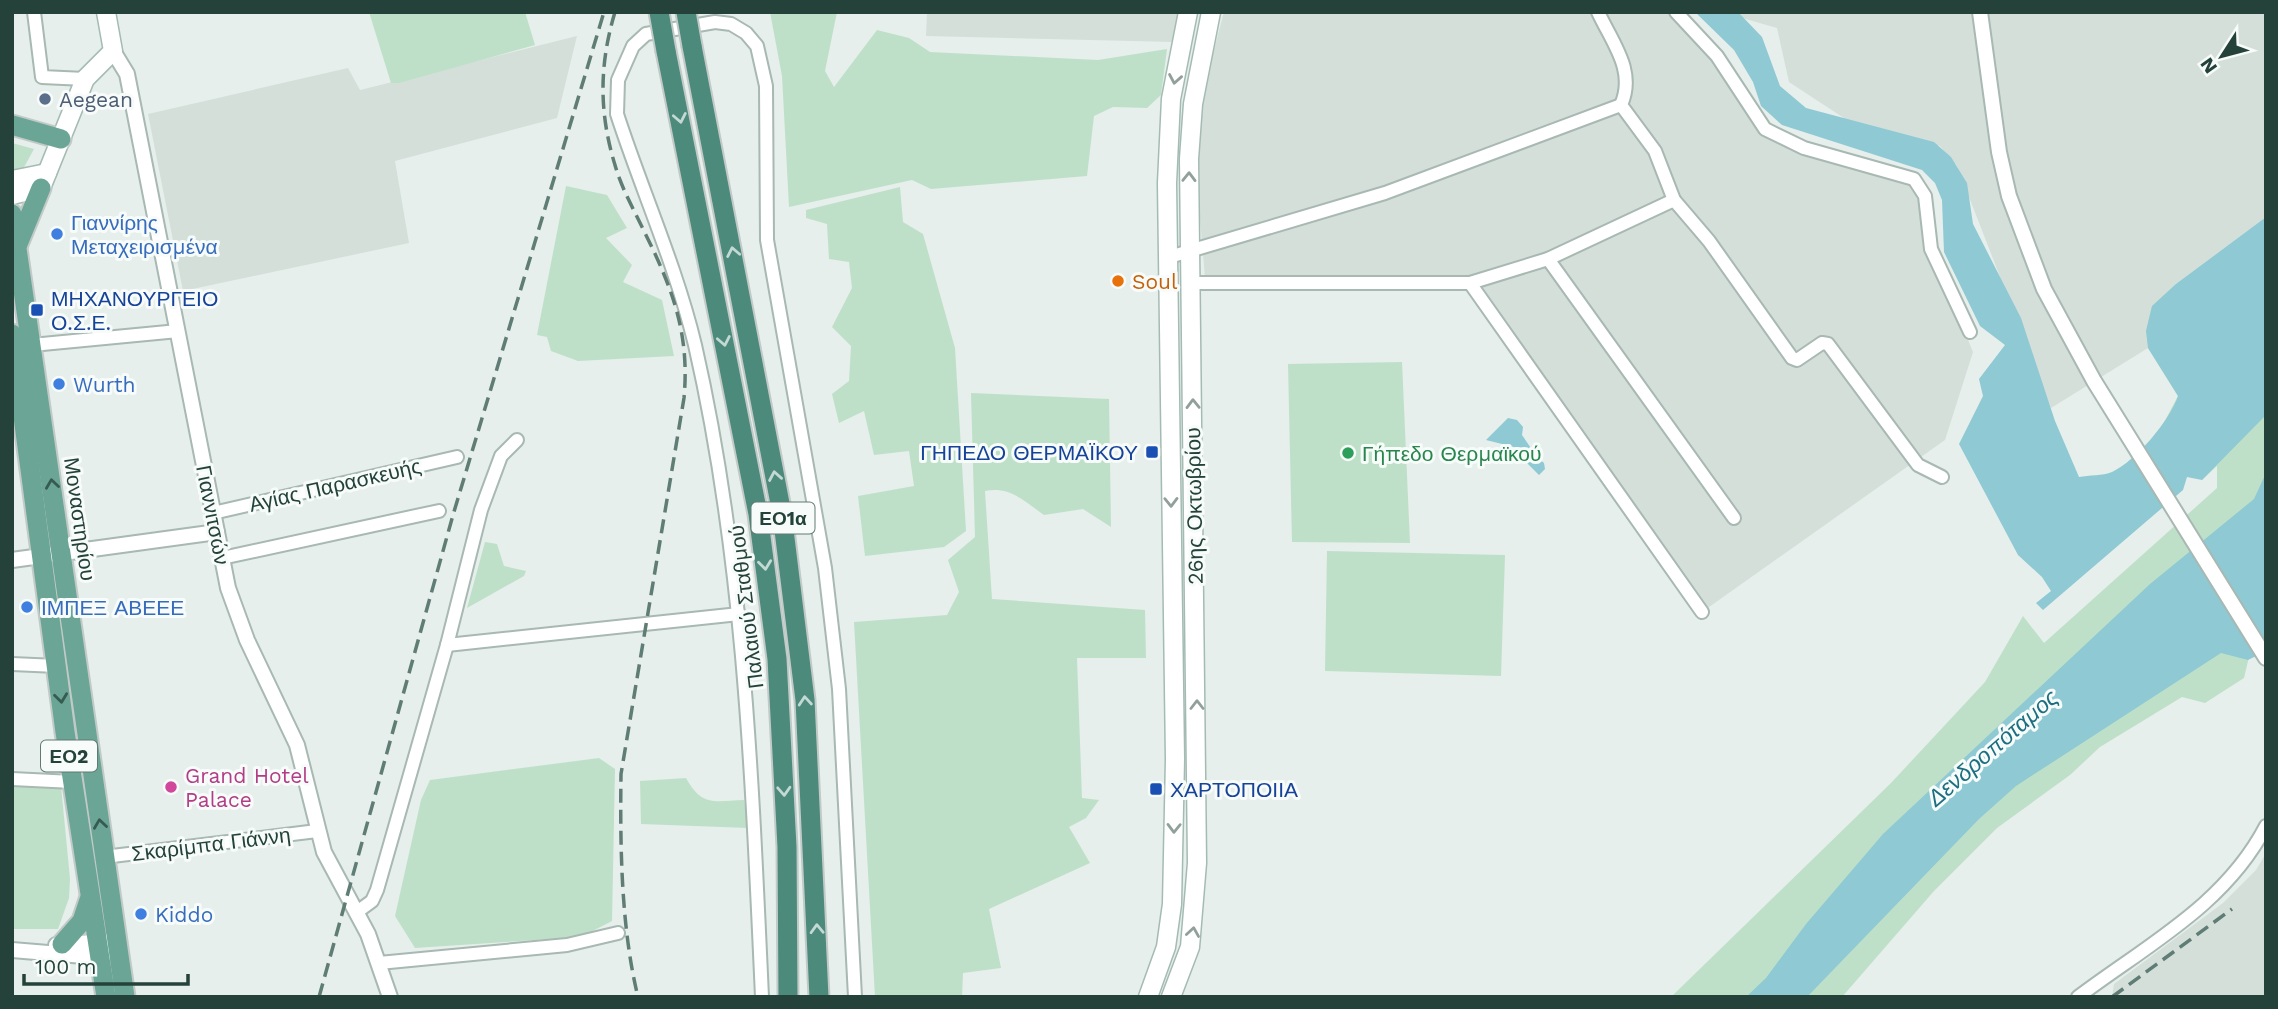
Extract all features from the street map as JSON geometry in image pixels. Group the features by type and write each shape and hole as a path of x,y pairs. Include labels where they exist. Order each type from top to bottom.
{"highway":[{"name":"Παλαιού Σταθμού","path":"659,12 758,514 772,620 777,659 787,847 788,997"},
{"name":"ΕΟ1α","path":"686,12 782,514 805,700 819,997"}],"main road":[{"name":"Γιαννιτσών","path":"106,12 113,51"},
{"name":"26ης Οκτωβρίου","path":"1149,997 1166,947 1172,904 1175,759 1166,258 1171,99 1188,12"},
{"name":"26ης Οκτωβρίου","path":"1171,997 1190,947 1197,863 1188,252 1192,117 1211,12"},
{"path":"18,245 85,79 113,51"},
{"path":"12,125 61,139"},
{"path":"12,180 44,181"},
{"path":"12,195 44,181"},
{"name":"Μοναστηρίου","path":"12,214 18,245 18,343 104,857 108,947 106,997"},
{"name":"Μοναστηρίου","path":"53,555 57,666 90,888 125,997"},
{"path":"62,944 83,919 90,888"}],"street":[{"path":"34,12 41,74 48,79 85,79"},
{"path":"1166,258 1385,193 1621,105 1628,90 1626,75 1598,12"},
{"path":"1676,12 1717,56 1765,129 1804,148 1914,179 1925,197 1931,249 1970,332"},
{"path":"1980,12 1998,152 2021,231 2065,330 2266,658"},
{"path":"762,997 752,773 739,614 728,531 694,344 676,279 617,114 615,95 623,65 634,46 646,34 715,22 731,24 751,38 757,46 766,86 768,240 825,568 839,689 855,997"},
{"name":"Γιαννιτσών","path":"113,51 127,74 233,607 297,745 317,831 329,863 357,912 390,997"},
{"path":"1621,105 1655,151 1674,200 1709,241 1792,358 1797,360 1822,343 1828,344 1918,466 1942,477"},
{"path":"1190,283 1470,283 1548,259 1674,200"},
{"path":"1548,259 1734,518"},
{"path":"1470,283 1702,612"},
{"path":"18,343 178,331"},
{"path":"357,912 372,901 377,890 447,645 485,498 500,456 517,440"},
{"name":"Αγίας Παρασκευής","path":"213,513 457,457"},
{"path":"222,558 439,511"},
{"path":"12,560 217,532"},
{"path":"447,645 739,614"},
{"path":"12,664 57,666"},
{"path":"12,779 73,782"},
{"path":"2078,997 2179,926 2210,900 2244,863 2266,826"},
{"name":"Σκαρίμπα Γιάννη","path":"104,857 317,831"},
{"path":"379,963 575,944 618,933"},
{"path":"38,950 62,944 108,947"},
{"path":"12,950 108,947"}],"shaded area":[{"path":"927,12 1180,12 1174,42 926,36"},
{"path":"1224,12 1680,12 1757,118 1791,145 1894,172 1914,187 1926,217 1946,287 1973,352 1945,440 1702,612 1470,283 1205,278 1195,160 1206,80"},
{"path":"1721,12 2266,12 2266,217 2176,284 2146,331 2148,348 2051,408 1957,166 1940,146 1853,124 1789,82 1777,28"},
{"path":"577,36 557,118 395,161 409,243 183,291 148,114 348,68 360,90"},
{"path":"2266,853 2266,997 2112,997 2114,984 2223,903 2256,870"}],"green space":[{"path":"369,12 525,12 535,45 391,83"},
{"path":"770,12 837,12 825,71 834,87 877,30 909,38 930,52 1098,60 1167,49 1161,95 1147,108 1113,107 1094,116 1087,176 931,189 912,180 789,207 782,76"},
{"path":"12,143 34,149 22,171 13,169"},
{"path":"566,186 607,195 627,228 606,238 632,265 623,282 662,300 674,356 578,361 551,351 547,337 537,335"},
{"path":"900,187 903,222 923,234 955,348 966,531 944,547 865,556 858,496 914,486 909,451 874,455 864,411 839,423 832,394 849,381 851,346 832,327 852,288 849,262 829,259 827,224 806,218 806,210"},
{"path":"2266,218 2266,646 2249,657 2244,678 2205,703 2182,697 2100,747 2070,775 1997,828 1934,891 1842,997 1671,997 1891,783 1985,682 2023,616 2044,643 2217,488 2217,466 2202,480 2160,430 2178,396 2148,348 2146,331 2152,306 2176,284"},
{"name":"Γήπεδο Θερμαϊκού","path":"1402,362 1410,543 1292,542 1288,364"},
{"path":"971,393 1109,399 1111,527 1083,509 1044,515 1009,493 985,491 992,599 1145,610 1146,658 1077,658 1082,798 1099,800 1086,818 1069,827 1090,863 989,909 1001,968 963,973 962,997 875,997 854,622 947,615 959,592 948,560 975,537"},
{"path":"485,542 497,544 504,566 526,571 524,576 467,608"},
{"path":"1327,551 1505,555 1501,676 1325,671"},
{"path":"599,758 615,769 612,921 581,937 415,948 395,916 421,800 430,780"},
{"path":"686,778 703,798 717,801 744,800 748,828 641,824 640,781"},
{"path":"12,784 61,786 70,879 69,898 58,929 12,929"}],"water":[{"path":"1695,12 1738,12 1762,37 1780,86 1806,108 1934,142 1951,157 1967,183 1973,224 2021,318 2055,421 2079,477 2108,473 2121,467 2160,428 2174,406 2178,396 2148,348 2146,331 2152,306 2176,284 2266,217 2266,415 2202,480 2187,477 2183,490 2043,610 2036,603 2051,591 2042,577 2018,555 1959,444 1983,396 1979,379 2005,345 1980,326 1944,252 1942,200 1935,183 1922,170 1782,125 1761,106 1753,82 1734,50"},
{"path":"1508,418 1517,420 1523,427 1522,435 1544,463 1545,469 1539,475 1527,463 1518,448 1486,440"},
{"name":"Δενδροπόταμος","path":"2266,473 2266,651 2248,660 2221,653 2016,786 1979,819 1807,997 1746,997 1766,978 1806,924 1883,834 2150,584 2254,499"}],"railway":[{"path":"319,997 453,515 604,12"},
{"path":"615,12 604,70 606,127 621,181 677,311 685,374 684,398 621,774 621,858 625,915 638,997"},
{"path":"2112,997 2232,909"}],"place":[{"name":"Aegean","path":"45,99"},
{"name":"Γιαννίρης Μεταχειρισμένα","path":"57,234"},
{"name":"Soul","path":"1118,281"},
{"name":"ΜΗΧΑΝΟΥΡΓΕΙΟ Ο.Σ.Ε.","path":"37,310"},
{"name":"Wurth","path":"59,384"},
{"name":"ΓΗΠΕΔΟ ΘΕΡΜΑΪΚΟΥ","path":"1152,452"},
{"name":"Γήπεδο Θερμαϊκού","path":"1348,453"},
{"name":"ΙΜΠΕΞ ΑΒΕΕΕ","path":"27,607"},
{"name":"Grand Hotel Palace","path":"171,787"},
{"name":"ΧΑΡΤΟΠΟΙΙΑ","path":"1156,789"},
{"name":"Kiddo","path":"141,914"}]}
